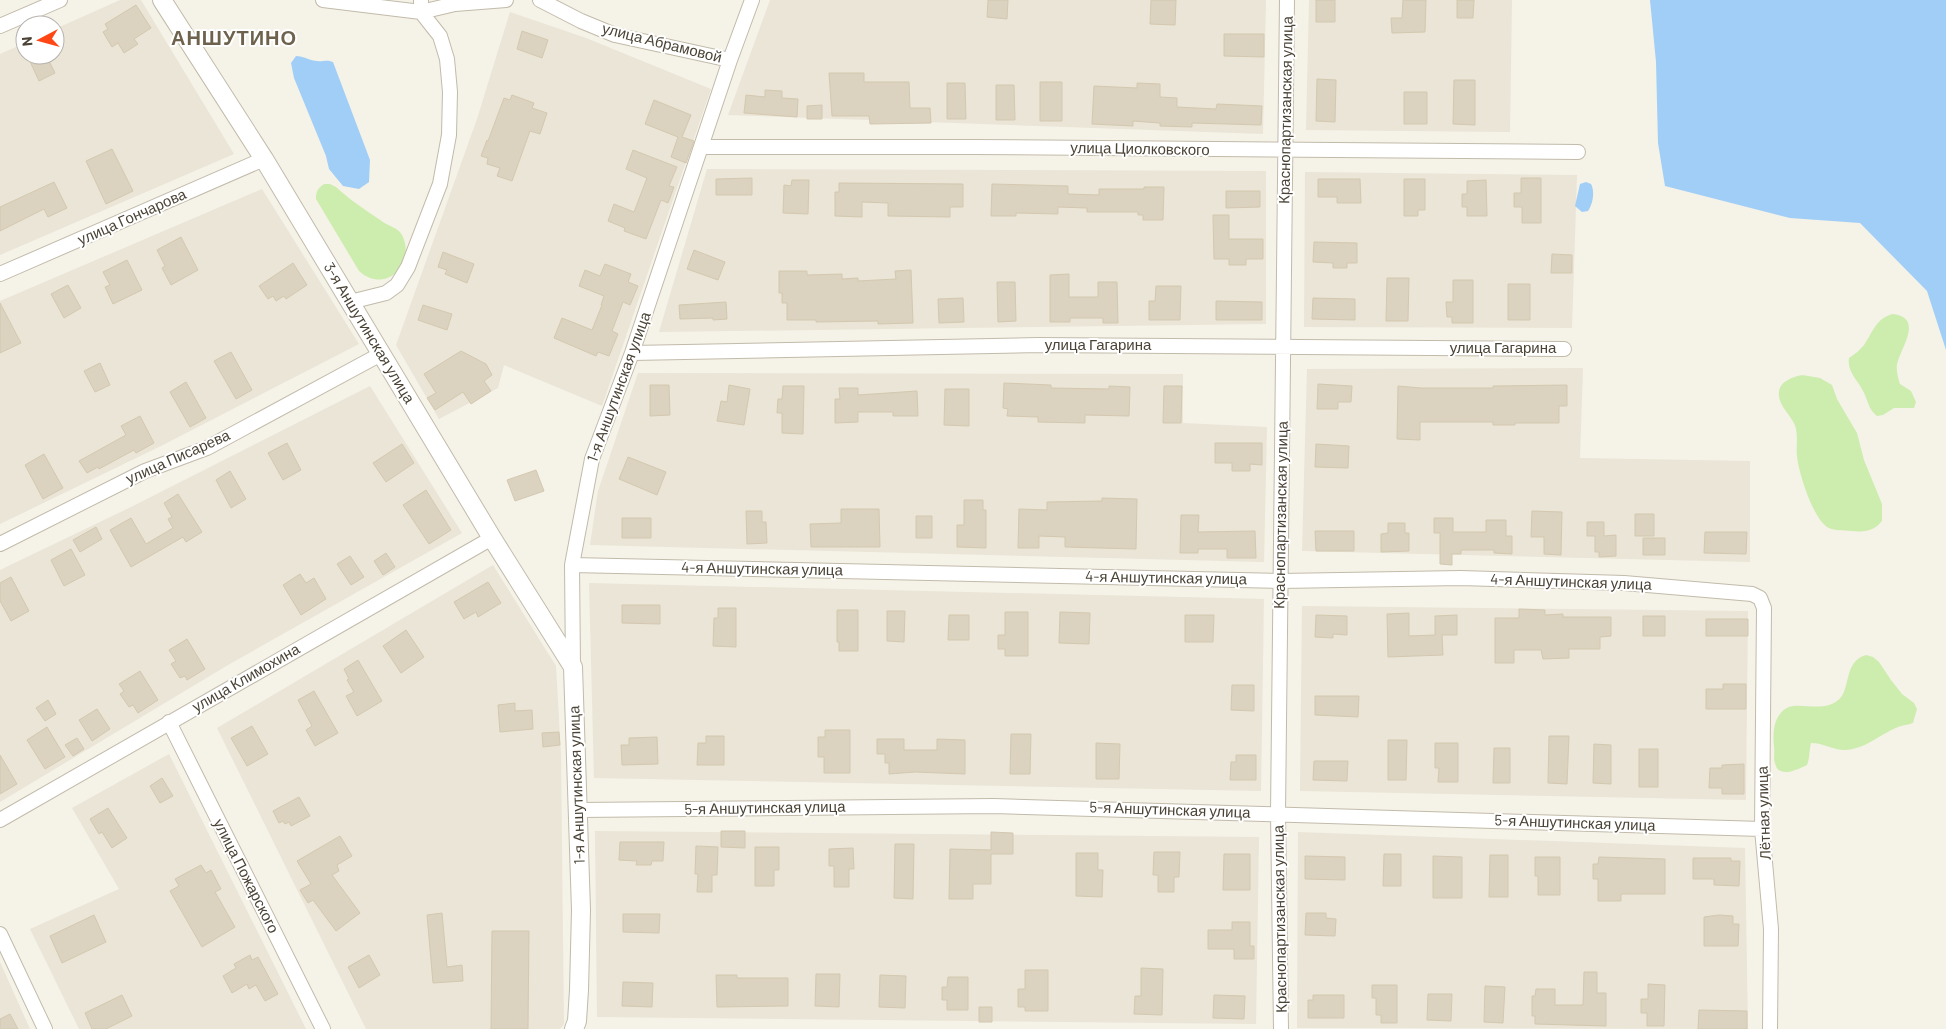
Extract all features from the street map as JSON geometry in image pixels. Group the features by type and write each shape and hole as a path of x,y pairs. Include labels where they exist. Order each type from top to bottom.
{"street":[{"path":"0,26 60,0"},
{"name":"3-я Аншутинская улица","path":"162,0 264,159 492,538 574,667"},
{"path":"323,0 421,6 506,0"},
{"name":"улица Абрамовой","path":"540,0 615,35 730,60"},
{"name":"1-я Аншутинская улица","path":"574,1029 579,990 580,910 572,565 592,459 632,353 730,60 752,0"},
{"name":"Краснопартизанская улица","path":"1281,1029 1278,813 1287,0"},
{"path":"350,302 386,293 397,285 408,267 440,184 449,135 450,92 447,59 440,36 421,6"},
{"name":"улица Циолковского","path":"702,147 974,147 1578,152"},
{"name":"улица Гончарова","path":"0,274 264,159"},
{"name":"улица Гагарина","path":"632,353 1038,345 1564,349"},
{"name":"улица Писарева","path":"0,544 145,471 207,448 382,354"},
{"name":"улица Климохина","path":"0,820 492,538"},
{"name":"4-я Аншутинская улица","path":"572,565 1281,581 1461,578 1624,583 1752,594 1760,598"},
{"name":"Лётная улица","path":"1760,598 1764,608 1762,830 1771,929 1770,1029"},
{"name":"улица Пожарского","path":"169,722 322,1029"},
{"name":"5-я Аншутинская улица","path":"579,810 994,806 1278,813 1762,830"},
{"path":"0,934 45,1029"}],"shaded area":[{"path":"120,0 141,0 234,154 0,255 0,54 15,47 15,65 65,65 65,25"},
{"path":"770,0 1266,0 1263,134 728,115"},
{"path":"1309,0 1512,0 1510,132 1306,130"},
{"path":"510,12 586,38 711,89 602,406 504,365 498,388 439,419 396,345 477,119"},
{"path":"707,169 1266,171 1266,324 659,332"},
{"path":"1305,172 1577,175 1572,328 1304,327"},
{"path":"262,189 359,344 163,445 0,524 0,301"},
{"path":"1583,368 1580,458 1750,461 1750,562 1302,551 1307,369"},
{"path":"638,373 1183,374 1183,423 1267,427 1264,562 590,545 598,491"},
{"path":"370,386 462,533 228,665 0,802 0,570 131,507"},
{"path":"493,565 556,666 561,755 564,1024 560,1029 366,1029 217,728"},
{"path":"589,583 1264,599 1261,791 594,778"},
{"path":"1302,606 1748,611 1746,800 1300,791"},
{"path":"169,754 306,1029 79,1029 30,929 119,889 72,808"},
{"path":"595,831 1259,837 1256,1024 597,1017"},
{"path":"1298,832 1745,848 1748,1029 1297,1028"},
{"path":"0,962 30,1029 0,1029"}],"green space":[{"path":"324,184 336,187 402,235 406,246 405,256 402,265 396,273 388,278 379,280 369,278 359,271 316,199 318,190"},
{"path":"1893,314 1907,321 1909,327 1906,342 1897,364 1897,371 1900,384 1911,391 1916,402 1914,408 1894,408 1883,415 1877,416 1870,407 1851,371 1849,358 1864,345 1879,322"},
{"path":"1802,375 1820,378 1832,385 1837,399 1857,433 1864,460 1882,504 1882,521 1879,525 1868,531 1831,529 1823,524 1813,507 1798,463 1795,425 1779,397 1780,388 1784,382"},
{"path":"1866,655 1873,657 1879,662 1902,694 1914,703 1917,709 1913,723 1891,730 1853,749 1841,750 1811,743 1807,765 1788,772 1780,771 1774,761 1774,738 1775,725 1780,714 1791,706 1822,706 1830,705 1837,701 1842,696 1853,664"}],"water":[{"path":"1650,0 1946,0 1946,350 1927,291 1860,223 1790,218 1665,186 1658,143 1656,62"},
{"path":"296,56 315,61 333,62 370,160 369,182 359,189 343,186 329,169 326,156 294,78 291,63"},
{"path":"1586,182 1591,184 1593,198 1588,211 1582,212 1575,206 1580,184"}],"building":[{"path":"988,0 1008,0 1007,19 987,17"},
{"path":"1151,0 1176,0 1175,25 1150,24"},
{"path":"1316,0 1335,0 1335,22 1316,22"},
{"path":"1403,0 1426,0 1425,32 1392,33 1391,18 1402,18"},
{"path":"1457,0 1474,0 1473,18 1457,18"},
{"path":"136,5 151,28 134,39 138,44 124,53 118,43 112,47 103,32 108,29 105,24"},
{"path":"522,31 548,40 542,58 517,49"},
{"path":"1224,34 1264,34 1264,57 1224,56"},
{"path":"32,65 51,65 55,73 39,81"},
{"path":"829,73 864,73 864,82 909,82 910,108 930,108 931,123 870,124 869,116 832,116"},
{"path":"1317,79 1336,80 1335,122 1316,121"},
{"path":"1454,80 1475,80 1475,125 1453,124"},
{"path":"1040,82 1062,82 1062,121 1040,121"},
{"path":"947,83 965,83 966,119 947,119"},
{"path":"1137,83 1160,84 1160,97 1177,98 1177,107 1216,109 1217,104 1262,106 1261,125 1192,123 1192,127 1160,126 1160,123 1133,121 1133,126 1092,124 1094,86 1137,88"},
{"path":"996,85 1014,85 1015,120 996,120"},
{"path":"765,90 782,91 782,98 798,99 797,117 744,113 746,95 765,97"},
{"path":"1404,92 1427,92 1427,124 1404,124"},
{"path":"512,95 534,103 532,108 547,113 540,134 530,131 512,181 497,176 500,168 487,164 488,158 481,156 504,98 510,100"},
{"path":"654,100 691,115 682,137 694,141 686,163 671,157 678,137 645,124"},
{"path":"822,105 822,119 807,119 807,106"},
{"path":"112,149 133,191 106,204 86,161"},
{"path":"633,150 677,167 669,186 674,187 668,203 661,200 646,239 624,231 625,228 608,221 614,204 634,212 647,178 626,169"},
{"path":"752,178 752,195 716,195 716,179"},
{"path":"1521,178 1541,178 1541,223 1522,223 1522,207 1514,207 1514,193 1521,193"},
{"path":"1318,179 1360,179 1361,203 1337,203 1337,197 1318,197"},
{"path":"1404,179 1425,179 1425,210 1418,210 1418,216 1404,216"},
{"path":"792,180 809,180 808,214 783,213 784,185 791,186"},
{"path":"1486,180 1487,216 1467,216 1467,207 1462,207 1462,194 1467,194 1467,181"},
{"path":"54,182 67,208 48,217 44,209 0,231 0,207"},
{"path":"839,183 963,184 963,207 950,207 950,217 888,216 888,203 862,202 862,217 835,216 835,192 839,192"},
{"path":"992,184 1068,186 1068,194 1099,195 1099,189 1164,187 1163,220 1143,220 1143,215 1138,215 1138,212 1087,212 1087,208 1058,207 1058,214 1016,213 1016,216 991,216"},
{"path":"1226,191 1260,191 1260,207 1226,208"},
{"path":"1213,215 1229,215 1229,239 1263,239 1263,259 1246,259 1246,265 1229,265 1229,259 1214,259"},
{"path":"181,237 198,270 171,285 162,268 165,266 157,250"},
{"path":"1314,242 1357,243 1357,263 1347,263 1347,268 1333,268 1333,263 1313,262"},
{"path":"694,250 725,262 718,280 687,269"},
{"path":"443,252 474,264 467,283 445,274 447,270 438,267"},
{"path":"1552,254 1572,255 1572,273 1551,273"},
{"path":"127,260 142,290 113,304 105,287 110,285 103,272"},
{"path":"293,263 307,285 286,299 284,296 276,301 273,296 268,299 259,286"},
{"path":"605,264 631,274 628,282 638,286 630,305 623,302 612,331 618,334 609,356 598,352 596,356 554,338 562,318 592,330 604,296 579,286 585,270 600,276"},
{"path":"911,270 913,323 878,324 878,321 816,322 816,320 787,320 787,303 782,303 782,293 779,293 779,271 807,271 807,275 842,274 842,279 858,278 858,281 896,279 895,271"},
{"path":"1069,274 1069,297 1098,297 1098,282 1117,282 1118,323 1103,323 1103,318 1070,318 1070,322 1050,322 1050,275"},
{"path":"1387,278 1409,278 1408,321 1386,321"},
{"path":"1453,280 1473,280 1473,323 1452,323 1452,317 1447,317 1446,302 1453,302"},
{"path":"997,282 1015,282 1016,321 998,322"},
{"path":"1508,284 1530,284 1530,320 1508,320"},
{"path":"68,285 81,308 64,318 51,294"},
{"path":"1156,286 1181,286 1180,320 1149,320 1149,301 1155,301"},
{"path":"963,298 964,322 939,323 938,299"},
{"path":"1313,298 1355,299 1355,320 1312,319"},
{"path":"1216,301 1262,302 1262,320 1216,320"},
{"path":"726,302 727,319 680,319 679,305"},
{"path":"0,303 21,343 0,353"},
{"path":"423,305 452,314 447,330 418,320"},
{"path":"461,351 486,364 492,375 484,381 491,391 471,404 463,392 435,410 427,398 436,393 424,374"},
{"path":"231,352 252,390 236,399 214,361"},
{"path":"100,363 110,385 95,392 84,371"},
{"path":"186,382 206,418 190,427 170,392"},
{"path":"1004,383 1051,385 1051,388 1109,389 1109,386 1130,387 1129,416 1085,415 1085,423 1038,422 1038,417 1007,416 1008,409 1003,408"},
{"path":"1318,384 1352,386 1351,402 1338,402 1338,409 1317,409"},
{"path":"650,385 669,385 670,415 650,416"},
{"path":"729,385 750,389 744,425 717,421 721,401 727,402"},
{"path":"1567,385 1567,406 1559,406 1559,423 1493,425 1493,422 1420,422 1420,440 1397,439 1398,386 1421,388 1493,388 1493,386"},
{"path":"783,386 804,386 803,434 782,433 782,413 777,413 778,399 782,399"},
{"path":"1164,386 1182,386 1181,423 1163,423"},
{"path":"839,388 858,388 858,395 917,391 918,416 893,416 893,412 858,412 858,422 835,423 835,399 840,399"},
{"path":"945,389 969,389 969,426 944,425"},
{"path":"140,416 154,443 136,453 134,450 99,469 98,467 87,473 79,461 126,435 121,426"},
{"path":"287,443 301,470 283,480 268,453"},
{"path":"1215,443 1262,443 1262,465 1250,464 1250,471 1232,471 1232,463 1215,463"},
{"path":"402,444 414,463 386,482 373,463"},
{"path":"1316,444 1349,446 1348,468 1315,467"},
{"path":"44,454 63,488 43,499 25,465"},
{"path":"628,457 666,472 657,495 619,479"},
{"path":"536,470 544,491 515,501 507,480"},
{"path":"230,471 246,499 231,508 216,480"},
{"path":"426,490 451,530 429,544 403,505"},
{"path":"178,494 202,532 186,542 183,537 131,567 110,530 131,518 146,544 173,528 168,519 172,517 164,503"},
{"path":"1102,498 1137,499 1136,549 1065,547 1065,537 1039,536 1039,548 1018,548 1019,509 1047,510 1047,502 1102,501"},
{"path":"964,500 983,500 983,510 986,510 986,548 957,547 957,525 964,525"},
{"path":"841,509 879,509 880,547 811,547 810,524 841,523"},
{"path":"746,511 762,511 762,522 766,522 767,543 747,544"},
{"path":"1532,511 1562,512 1561,555 1544,554 1544,537 1531,537"},
{"path":"1635,514 1654,514 1654,536 1635,536"},
{"path":"1181,515 1199,515 1198,532 1255,531 1256,558 1227,558 1227,549 1198,549 1198,553 1180,553"},
{"path":"916,516 932,516 932,538 916,538"},
{"path":"622,518 651,518 651,538 622,538"},
{"path":"1434,518 1453,518 1453,532 1486,532 1486,520 1506,520 1506,536 1512,536 1512,554 1494,553 1494,550 1461,550 1461,554 1452,554 1452,565 1440,564 1440,533 1434,533"},
{"path":"1587,522 1604,522 1604,536 1616,535 1616,556 1599,557 1599,552 1595,552 1595,536 1587,536"},
{"path":"1388,523 1405,523 1405,533 1409,533 1409,551 1381,552 1381,534 1388,533"},
{"path":"96,527 102,539 80,552 73,540"},
{"path":"1315,531 1354,531 1354,551 1316,551"},
{"path":"1705,532 1747,532 1746,554 1704,553"},
{"path":"1643,538 1665,538 1665,555 1643,555"},
{"path":"71,549 85,575 64,586 51,560"},
{"path":"386,553 395,567 383,575 374,561"},
{"path":"350,556 364,577 351,585 337,564"},
{"path":"300,574 306,583 314,578 326,599 301,615 283,585"},
{"path":"11,577 29,611 11,621 0,601 0,583"},
{"path":"488,582 501,603 478,617 476,612 464,619 454,602"},
{"path":"622,605 660,605 660,624 622,623"},
{"path":"718,608 736,608 736,647 713,646 714,618 718,618"},
{"path":"1519,609 1545,610 1545,615 1563,614 1563,617 1611,617 1611,636 1600,637 1600,649 1569,649 1569,658 1543,659 1541,650 1514,650 1514,663 1495,663 1495,618 1519,618"},
{"path":"837,610 858,610 858,651 839,651 839,642 837,642"},
{"path":"887,611 905,611 904,642 887,641"},
{"path":"1005,612 1028,612 1028,656 1005,656 1005,649 998,649 998,635 1005,635"},
{"path":"1060,612 1090,613 1089,644 1059,643"},
{"path":"1409,613 1409,636 1435,635 1435,616 1457,615 1457,635 1442,635 1443,655 1388,657 1387,614"},
{"path":"949,615 969,615 969,640 948,640"},
{"path":"1185,615 1214,615 1213,642 1185,642"},
{"path":"1316,615 1347,616 1347,635 1333,634 1333,638 1315,637"},
{"path":"1643,616 1665,616 1665,636 1643,636"},
{"path":"1706,619 1748,619 1748,636 1706,636"},
{"path":"406,630 424,657 401,673 383,646"},
{"path":"187,639 205,669 187,680 185,676 180,678 171,664 176,661 169,650"},
{"path":"358,660 382,701 357,716 346,696 354,692 347,680 349,679 344,669"},
{"path":"140,671 158,700 138,713 133,705 129,707 120,694 124,691 119,684"},
{"path":"1723,684 1746,684 1746,709 1706,709 1706,689 1723,689"},
{"path":"1232,685 1254,685 1254,711 1231,710"},
{"path":"314,691 338,733 315,746 306,730 312,726 298,700"},
{"path":"1315,696 1359,696 1358,717 1315,715"},
{"path":"48,700 56,714 45,721 36,708"},
{"path":"515,703 515,711 532,710 533,729 500,732 498,705"},
{"path":"97,709 110,729 92,741 79,720"},
{"path":"252,726 268,754 247,766 231,738"},
{"path":"47,727 65,757 45,769 27,740"},
{"path":"825,730 850,730 850,773 824,773 824,757 818,757 818,737 825,737"},
{"path":"559,732 560,745 543,747 542,733"},
{"path":"1011,734 1031,734 1030,774 1010,774"},
{"path":"706,736 724,736 724,765 697,765 698,743 706,743"},
{"path":"1549,736 1569,736 1567,784 1548,783"},
{"path":"657,737 658,764 622,765 621,745 629,745 629,738"},
{"path":"77,738 84,749 73,756 65,745"},
{"path":"877,739 904,739 904,750 937,750 937,739 965,740 965,774 915,772 889,774 889,763 885,763 885,754 877,754"},
{"path":"1388,740 1407,740 1406,780 1388,780"},
{"path":"1096,743 1120,744 1119,779 1096,779"},
{"path":"1435,743 1458,743 1458,782 1438,782 1439,768 1435,768"},
{"path":"1594,744 1611,745 1611,784 1593,783"},
{"path":"1494,748 1510,748 1510,783 1493,783"},
{"path":"1639,749 1658,749 1658,787 1639,787"},
{"path":"0,755 17,784 0,794"},
{"path":"1236,755 1256,755 1256,780 1230,780 1231,762 1236,762"},
{"path":"1314,761 1348,761 1347,781 1313,780"},
{"path":"1744,764 1744,794 1722,794 1722,788 1709,788 1710,768 1722,768 1722,765"},
{"path":"162,778 173,796 160,803 150,786"},
{"path":"299,797 310,816 291,826 289,822 285,824 283,821 279,823 273,811"},
{"path":"108,808 127,838 112,848 102,832 99,834 90,819"},
{"path":"721,831 745,831 745,848 721,847"},
{"path":"991,832 1013,833 1013,854 991,854 991,884 973,884 973,899 949,899 950,849 991,850"},
{"path":"340,836 352,856 337,865 339,871 332,875 360,913 336,931 313,900 308,903 300,890 311,884 297,861"},
{"path":"620,842 664,842 663,861 652,861 651,865 636,865 637,861 619,860"},
{"path":"895,844 914,844 913,899 894,898"},
{"path":"696,846 718,847 717,875 712,875 712,892 697,892 698,874 695,874"},
{"path":"755,847 779,847 779,870 774,870 774,886 755,886"},
{"path":"853,848 854,869 849,869 849,887 834,887 834,866 829,866 829,849"},
{"path":"1154,852 1180,852 1179,877 1174,877 1174,892 1158,892 1158,875 1153,875"},
{"path":"1076,853 1098,853 1098,870 1103,870 1102,897 1076,896"},
{"path":"1224,854 1250,854 1250,890 1223,890"},
{"path":"1384,854 1401,854 1401,886 1383,886"},
{"path":"1490,855 1508,855 1508,897 1489,897"},
{"path":"1305,856 1345,857 1345,880 1305,879"},
{"path":"1433,856 1462,857 1462,898 1433,898"},
{"path":"1535,857 1560,857 1560,895 1538,895"},
{"path":"1599,857 1665,859 1665,894 1621,894 1621,901 1598,901 1598,879 1593,879 1593,864 1598,864"},
{"path":"1693,858 1731,858 1731,861 1740,861 1739,886 1714,885 1714,879 1693,879"},
{"path":"201,865 206,873 211,870 221,889 215,892 235,927 202,947 170,891 179,886 175,879"},
{"path":"442,913 447,967 462,965 463,981 433,983 427,915"},
{"path":"1306,913 1326,913 1326,918 1336,919 1335,936 1305,935"},
{"path":"623,914 660,914 659,933 623,932"},
{"path":"94,915 106,942 62,963 50,936"},
{"path":"1733,916 1733,924 1739,924 1738,946 1704,946 1704,917"},
{"path":"1232,922 1250,922 1250,946 1254,946 1254,959 1234,959 1234,949 1208,949 1208,930 1232,930"},
{"path":"492,931 529,931 528,1029 491,1029"},
{"path":"250,955 252,960 258,957 278,994 265,1001 256,985 249,989 247,984 232,993 223,976 236,968 234,964"},
{"path":"369,955 380,975 359,988 348,967"},
{"path":"1141,968 1163,969 1162,1015 1134,1014 1135,996 1141,996"},
{"path":"1025,970 1048,970 1048,1011 1025,1011 1025,1007 1018,1007 1018,989 1025,989"},
{"path":"1584,972 1597,972 1597,993 1606,993 1606,1026 1535,1024 1535,1016 1532,1016 1532,996 1535,996 1536,989 1555,989 1555,1005 1583,1005"},
{"path":"816,974 840,974 839,1007 815,1006"},
{"path":"716,975 737,975 737,978 788,978 788,1006 717,1007"},
{"path":"880,975 906,976 905,1008 879,1007"},
{"path":"948,977 968,977 968,1010 947,1010 947,1000 942,1000 942,987 947,987"},
{"path":"623,982 653,983 652,1007 622,1006"},
{"path":"1648,984 1665,985 1664,1026 1647,1026 1647,1013 1641,1013 1641,999 1648,999"},
{"path":"1372,985 1397,985 1397,1023 1381,1023 1381,1015 1376,1015 1376,998 1372,998"},
{"path":"1485,986 1505,987 1503,1023 1484,1022"},
{"path":"1428,994 1452,994 1451,1021 1427,1020"},
{"path":"122,995 132,1016 106,1029 92,1029 85,1013"},
{"path":"1214,995 1245,996 1244,1019 1213,1018"},
{"path":"1313,995 1344,995 1344,1018 1308,1018 1308,1000 1313,1000"},
{"path":"979,1007 992,1007 992,1022 979,1022"},
{"path":"1699,1010 1747,1011 1747,1029 1698,1029"},
{"path":"10,1014 18,1029 0,1029 0,1019"}],"district":[{"name":"АНШУТИНО","path":"234,38"}]}
